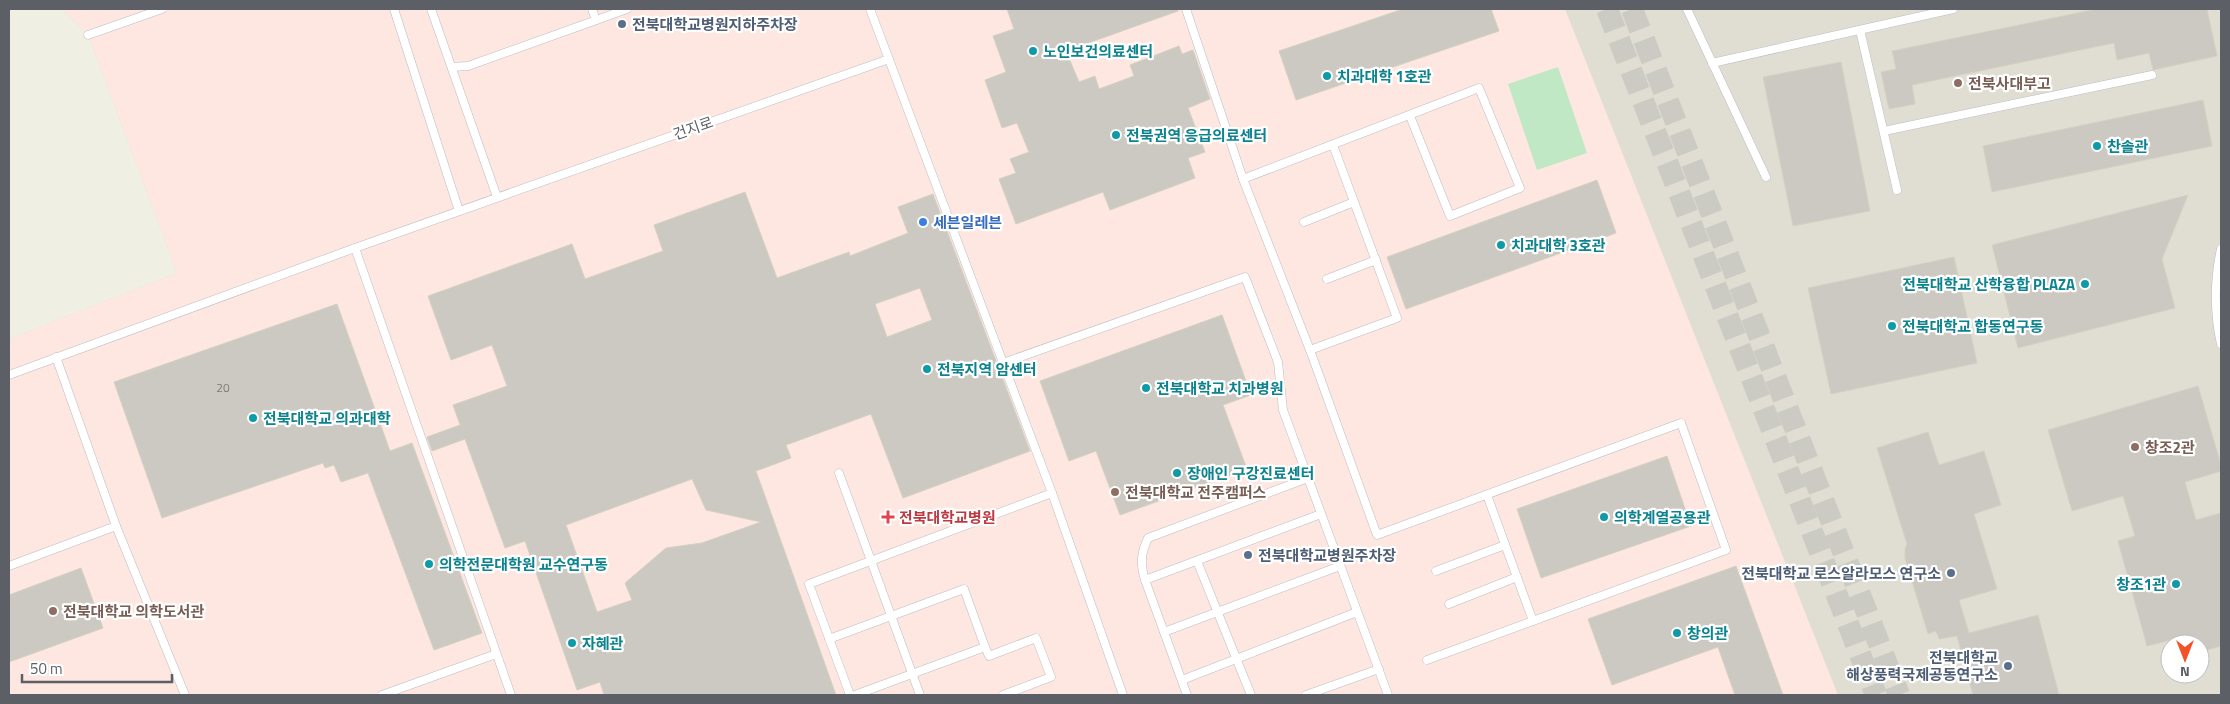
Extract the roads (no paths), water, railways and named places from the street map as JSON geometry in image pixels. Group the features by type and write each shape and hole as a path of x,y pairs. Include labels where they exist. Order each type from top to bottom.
{"lane":[{"path":"88,35 162,9"},
{"path":"394,9 459,211"},
{"path":"432,9 496,198"},
{"path":"592,9 596,20"},
{"path":"452,67 468,66 626,9"},
{"path":"870,9 1052,494 1124,695"},
{"path":"1186,9 1243,179 1310,350 1378,535 1682,423 1726,550 1427,660"},
{"path":"1687,9 1766,177"},
{"path":"1712,63 1953,9"},
{"path":"1860,30 1897,190"},
{"name":"건지로","path":"9,375 355,248 889,59"},
{"path":"1884,131 2152,75"},
{"path":"1243,179 1479,88 1520,188 1450,216 1410,116"},
{"path":"1310,350 1397,318 1333,145"},
{"path":"1304,222 1354,202"},
{"path":"355,248 511,695"},
{"path":"2221,249 2216,271 2216,319 2221,344"},
{"path":"1327,279 1376,260"},
{"path":"1003,363 1245,277 1278,362 1283,410 1388,695"},
{"path":"56,357 116,526 185,695"},
{"path":"839,473 920,695"},
{"path":"1187,695 1141,567 1142,550 1148,538 1308,478"},
{"path":"850,695 809,584 1052,494"},
{"path":"1488,496 1533,621"},
{"path":"1145,580 1321,514"},
{"path":"9,566 116,526"},
{"path":"1436,571 1505,545"},
{"path":"1197,561 1251,695"},
{"path":"1164,632 1340,566"},
{"path":"1450,604 1517,577"},
{"path":"829,639 964,589 989,656 1036,638 1051,677 1003,695"},
{"path":"1182,680 1357,612"},
{"path":"855,695 985,647"},
{"path":"382,695 496,654"},
{"path":"1306,695 1378,669"}],"tunnel":[{"path":"1607,9 1876,695"},
{"path":"1632,9 1899,695"}],"place":[{"name":"전북대학교병원지하주차장","path":"622,24"},
{"name":"노인보건의료센터","path":"1033,51"},
{"name":"치과대학 1호관","path":"1327,76"},
{"name":"전북사대부고","path":"1958,83"},
{"name":"전북권역 응급의료센터","path":"1116,135"},
{"name":"찬솔관","path":"2097,146"},
{"name":"세븐일레븐","path":"923,222"},
{"name":"치과대학 3호관","path":"1501,245"},
{"name":"전북대학교 산학융합 PLAZA","path":"2085,284"},
{"name":"전북대학교 합동연구동","path":"1892,326"},
{"name":"전북지역 암센터","path":"927,369"},
{"name":"전북대학교 치과병원","path":"1146,388"},
{"name":"전북대학교 의과대학","path":"253,418"},
{"name":"창조2관","path":"2135,447"},
{"name":"장애인 구강진료센터","path":"1177,473"},
{"name":"전북대학교 전주캠퍼스","path":"1115,492"},
{"name":"전북대학교병원","path":"888,517"},
{"name":"의학계열공용관","path":"1604,517"},
{"name":"전북대학교병원주차장","path":"1248,555"},
{"name":"의학전문대학원 교수연구동","path":"429,564"},
{"name":"전북대학교 로스알라모스 연구소","path":"1951,573"},
{"name":"창조1관","path":"2176,584"},
{"name":"전북대학교 의학도서관","path":"53,611"},
{"name":"창의관","path":"1677,633"},
{"name":"자혜관","path":"572,643"},
{"name":"전북대학교 해상풍력국제공동연구소","path":"2008,666"}]}
